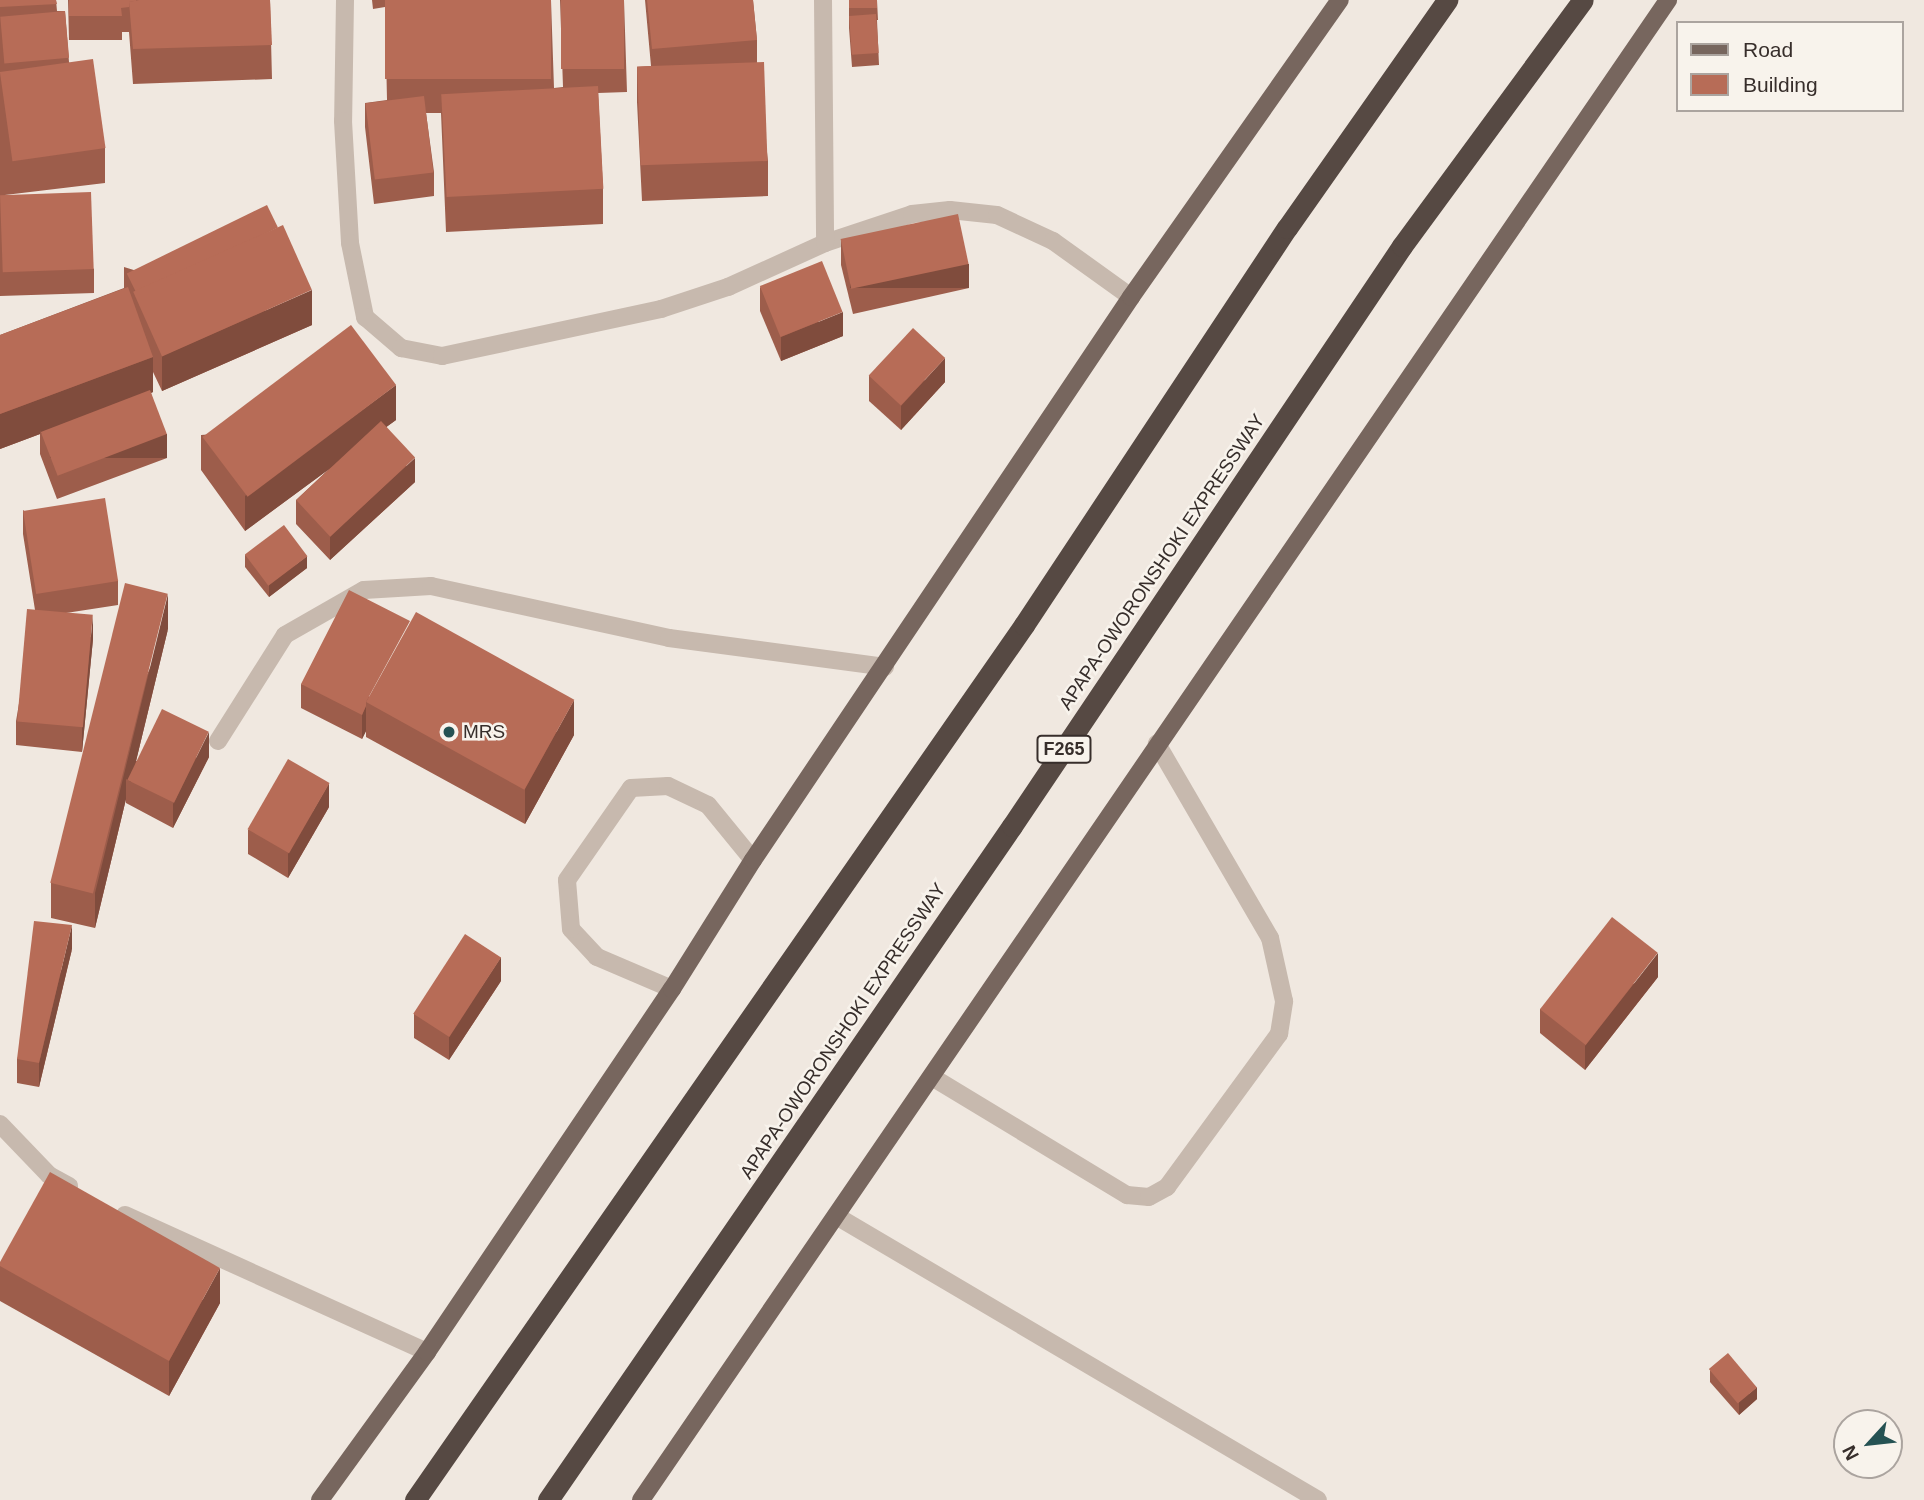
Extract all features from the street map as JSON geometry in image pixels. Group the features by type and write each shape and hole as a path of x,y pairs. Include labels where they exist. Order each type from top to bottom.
{"highway":[{"path":"415,1500 1024,625 1287,228 1447,0"},
{"name":"APAPA-OWORONSHOKI EXPRESSWAY","path":"548,1500 1012,825 1402,246 1583,0"}],"main road":[{"path":"320,1500 427,1352 672,989 753,860 1131,297 1340,0"},
{"path":"641,1500 838,1217 1157,744 1668,0"}],"street":[{"path":"345,0 343,121 350,243 365,317 401,348 442,356 661,309 728,286 825,243 912,214 950,210 997,215 1053,241 1131,297"},
{"path":"823,0 825,243"},
{"path":"218,741 285,635 364,590 431,586 669,638 885,667"},
{"path":"932,1077 1127,1195 1149,1197 1167,1187 1279,1034 1284,1001 1270,938 1157,744"},
{"path":"672,989 597,957 571,929 567,880 631,788 668,786 708,805 753,860"},
{"path":"0,1124 49,1175 85,1194"},
{"path":"108,1207 427,1352"},
{"path":"838,1217 1318,1500"}],"building":[{"path":"0,0 56,0 57,4 0,7"},
{"path":"69,0 136,1 129,2 129,7 121,8 122,16 69,16"},
{"path":"270,0 272,45 133,49 129,2"},
{"path":"385,0 551,0 551,79 385,79"},
{"path":"561,0 624,0 624,69 561,69"},
{"path":"647,0 753,0 757,40 652,49"},
{"path":"849,0 877,0 877,8 849,8"},
{"path":"65,11 69,58 4,63 0,17"},
{"path":"876,14 879,53 852,55 849,16"},
{"path":"93,59 106,148 12,161 0,72"},
{"path":"764,62 767,161 641,165 637,66"},
{"path":"598,86 603,189 447,197 441,94"},
{"path":"424,96 433,172 375,180 365,103"},
{"path":"91,192 94,269 3,272 0,195"},
{"path":"267,205 278,227 138,296 127,273"},
{"path":"958,214 969,264 851,289 841,239"},
{"path":"283,225 312,290 162,357 133,292"},
{"path":"822,261 843,312 780,337 760,286"},
{"path":"128,287 153,357 0,414 0,335"},
{"path":"351,325 396,385 248,497 202,437"},
{"path":"913,328 945,358 901,406 869,376"},
{"path":"150,390 167,434 58,476 41,432"},
{"path":"381,421 415,458 330,537 296,500"},
{"path":"105,498 118,581 36,594 23,511"},
{"path":"284,525 307,556 268,586 245,554"},
{"path":"125,583 168,594 93,893 50,883"},
{"path":"349,590 410,621 366,702 362,715 301,684"},
{"path":"27,609 93,615 83,727 17,722"},
{"path":"416,612 574,700 524,790 366,702"},
{"path":"162,709 209,732 174,803 127,780"},
{"path":"288,759 330,783 289,853 248,829"},
{"path":"1612,917 1658,953 1586,1045 1540,1009"},
{"path":"34,921 72,925 39,1063 17,1059"},
{"path":"465,934 501,957 449,1037 413,1014"},
{"path":"50,1172 220,1268 169,1361 0,1266"},
{"path":"1728,1353 1757,1387 1738,1404 1709,1369"}],"place":[{"name":"MRS","path":"449,732"}]}
